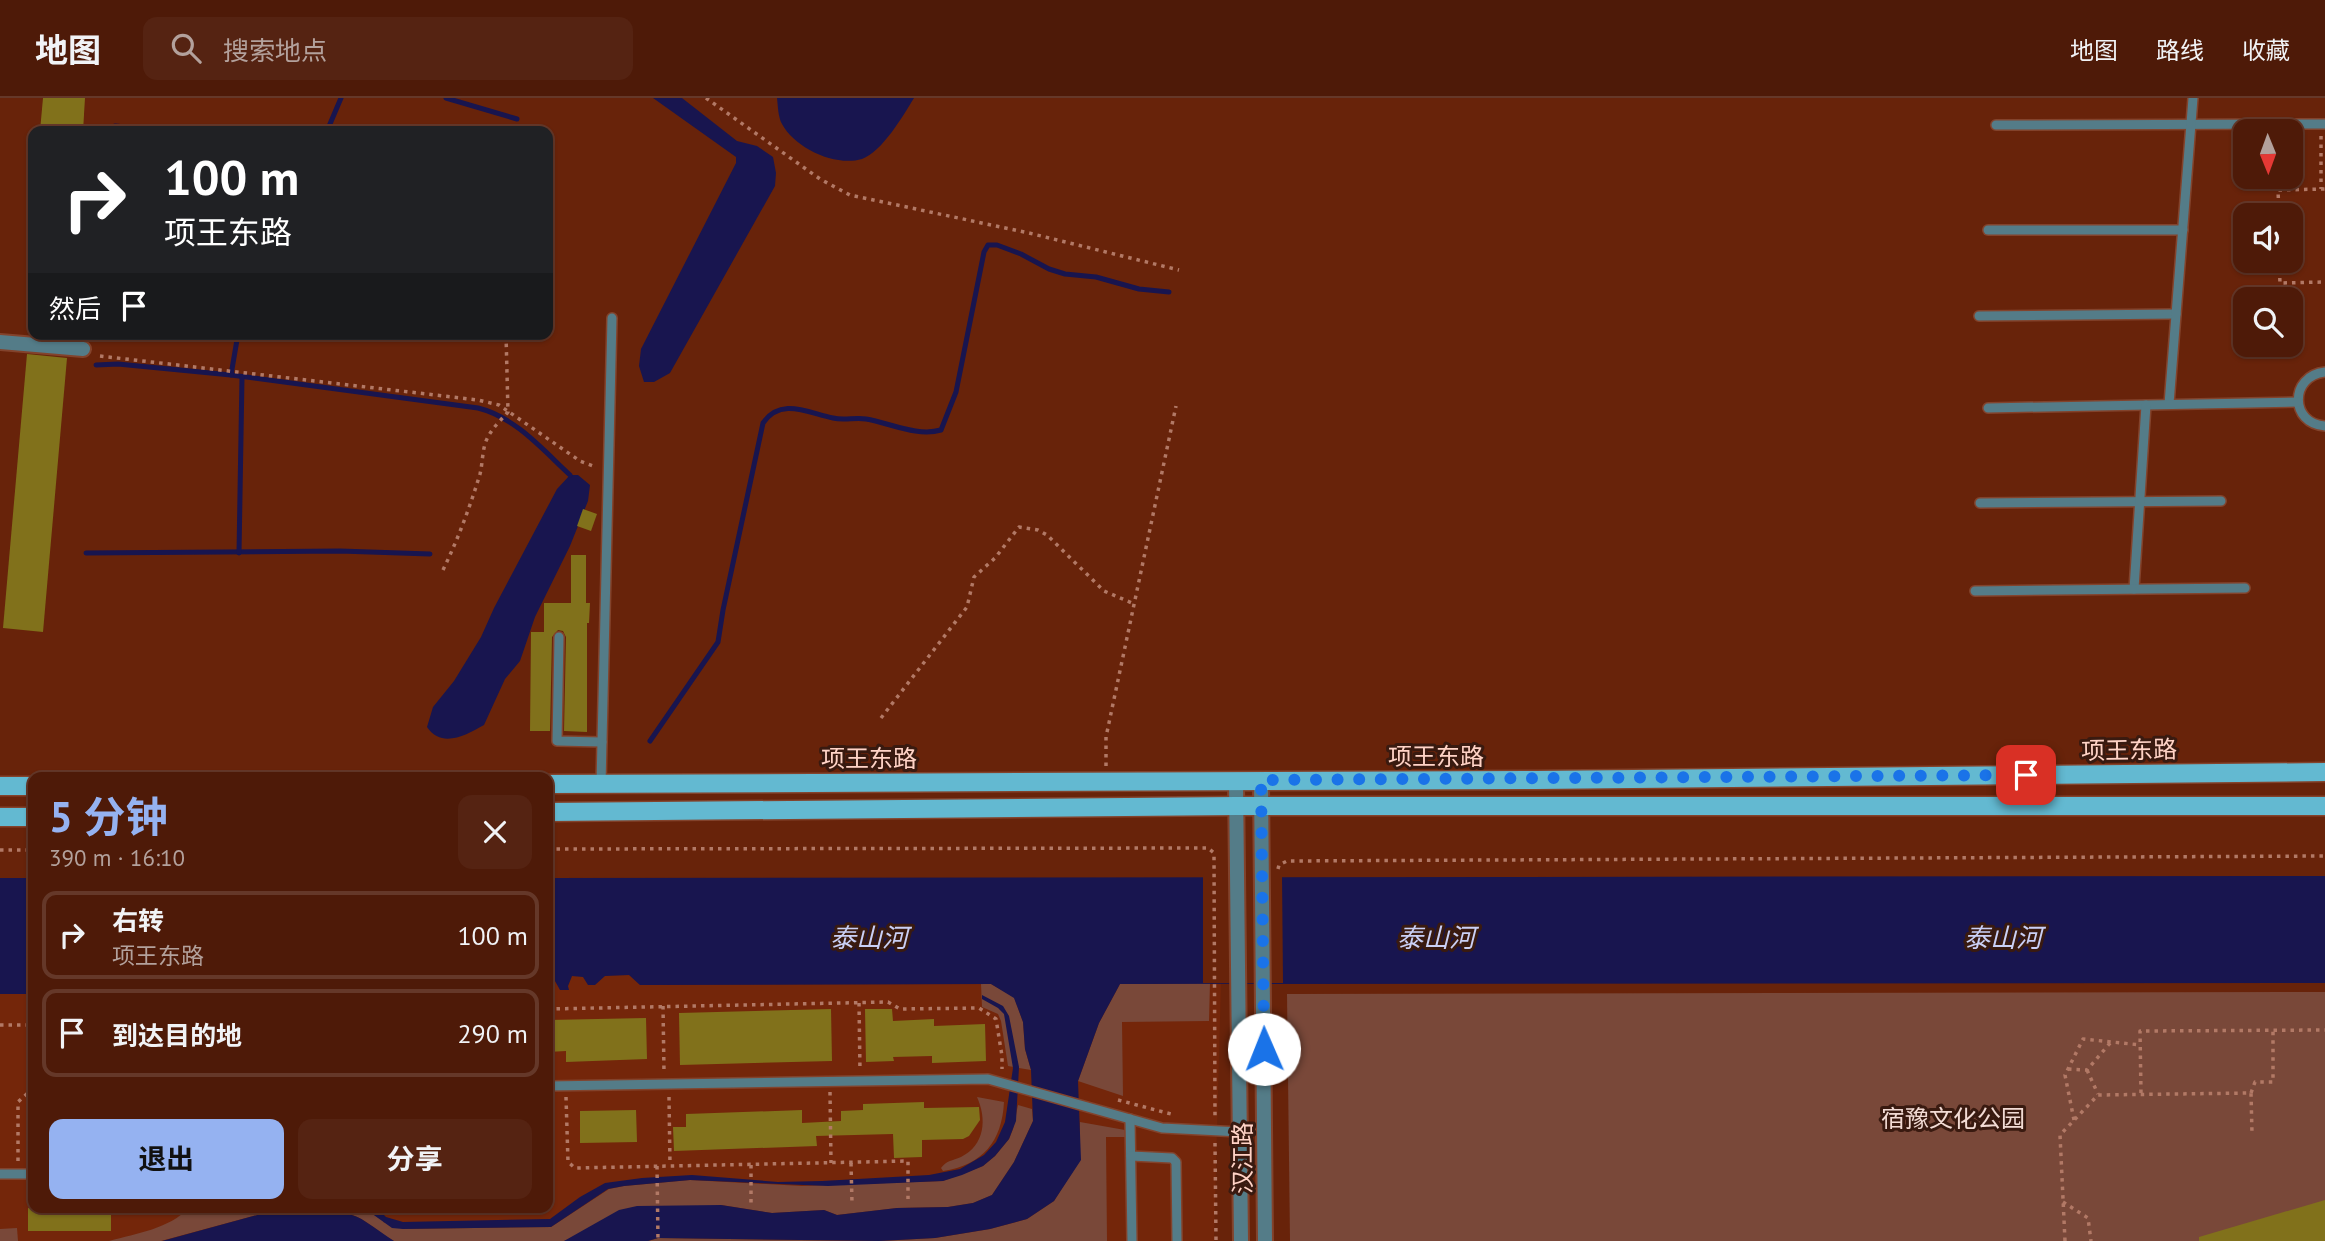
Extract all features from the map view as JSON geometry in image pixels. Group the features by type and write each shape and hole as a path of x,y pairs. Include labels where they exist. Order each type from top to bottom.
{"main road":[{"name":"项王东路","path":"553,784 1564,780 2325,772"},
{"path":"0,786 28,786"},
{"name":"项王东路","path":"553,812 1236,806 2325,806"},
{"path":"0,817 28,817"}],"street":[{"path":"0,342 83,349"},
{"name":"汉江路","path":"1261,780 1265,1241"},
{"name":"汉江路","path":"1236,781 1241,1241"}],"lane":[{"path":"2169,404 2193,98"},
{"path":"1996,125 2323,124"},
{"path":"1988,230 2183,230"},
{"path":"1979,316 2176,314"},
{"path":"601,784 612,318"},
{"path":"2325,372 2318,373 2304,382 2298,402 2304,416 2311,422 2325,426"},
{"path":"1988,408 2298,402"},
{"path":"2134,589 2146,405"},
{"path":"1980,502 2221,501"},
{"path":"1975,591 2245,588"},
{"path":"559,637 557,741 602,741"},
{"path":"553,1088 566,1091 666,1084 988,1079 1162,1128 1240,1132"},
{"path":"1130,1119 1132,1241"},
{"path":"1130,1156 1172,1158 1176,1162 1177,1241"},
{"path":"0,1174 28,1174"}],"path":[{"path":"706,98 820,179 850,195 1029,233 1179,270"},
{"path":"2278,203 2278,190 2323,189 2323,124"},
{"path":"2280,273 2280,283 2325,282"},
{"path":"443,570 473,496 483,464 486,440 508,412 506,340"},
{"path":"100,356 478,400 499,405 580,461 608,472"},
{"path":"1105,782 1106,737 1132,603 1149,539 1176,406"},
{"path":"881,718 967,607 974,577 995,558 1019,527 1038,530 1047,535 1104,591 1132,603"},
{"path":"553,849 1208,848 1214,853 1215,1002"},
{"path":"0,850 28,850"},
{"path":"1278,871 1279,865 1287,861 2325,856"},
{"path":"553,1009 888,1002 900,1009 979,1008 996,1019 1002,1069"},
{"path":"859,1003 860,1081"},
{"path":"663,1006 670,1165"},
{"path":"0,1025 28,1025"},
{"path":"2141,1094 2140,1031 2325,1030"},
{"path":"2252,1133 2251,1093 2255,1082 2273,1082 2273,1031"},
{"path":"2074,1120 2065,1075 2082,1039 2141,1045"},
{"path":"2087,1070 2111,1042"},
{"path":"2068,1069 2087,1070"},
{"path":"2087,1070 2098,1095"},
{"path":"830,1082 831,1163"},
{"path":"557,1096 566,1091 568,1162 572,1167 908,1161 908,1199"},
{"path":"18,1174 18,1102 28,1093"},
{"path":"2065,1241 2060,1135 2098,1095 2251,1093"},
{"path":"851,1163 852,1203"},
{"path":"751,1164 751,1205"},
{"path":"657,1165 658,1241"},
{"path":"2063,1202 2088,1218 2091,1241"}],"shaded area":[{"path":"630,975 640,985 1221,983 1214,1241 0,1241 0,994 28,994 28,1213 553,1213 553,981 568,986 572,976"}],"green space":[{"path":"1210,983 1209,1021 1122,1022 1123,1096 1078,1081 1099,1023 1120,984"},
{"path":"981,984 991,984 1014,997 1023,1022 1025,1049 1031,1070 1008,1066 1001,1021 998,1014 982,1007"},
{"name":"宿豫文化公园","path":"2325,992 2325,1241 1290,1241 1287,994"},
{"path":"977,1097 1004,1102 994,1139 979,1157 957,1168 943,1171 943,1165 969,1152 979,1139 983,1122"},
{"path":"1018,1105 1032,1109 1033,1121 1014,1162 992,1195 973,1203 948,1207 897,1208 837,1215 824,1210 772,1213 721,1205 579,1235 564,1241 394,1241 365,1221 344,1213 383,1213 383,1222 403,1229 551,1227 609,1189 624,1186 690,1180 802,1186 943,1181 983,1166 1009,1139"},
{"path":"1080,1122 1125,1130 1125,1137 1106,1137 1107,1241 879,1241 935,1238 990,1229 1027,1219 1054,1201 1080,1160"},
{"path":"293,1213 261,1214 161,1241 109,1241 162,1226 181,1215"},
{"path":"17,1228 18,1241 0,1241 0,1229"},
{"path":"658,1238 879,1241 648,1241"}],"water":[{"path":"653,98 682,98 737,141 757,146 773,157 776,173 775,186 670,373 654,382 644,382 639,366 641,349 736,163 736,157"},
{"path":"777,98 914,98 877,149 862,159 851,161 817,154 796,141 781,121"},
{"path":"570,475 578,475 590,485 588,501 570,546 535,617 520,661 505,679 484,725 454,738 447,739 433,734 427,727 433,707 454,681 481,637 557,489"},
{"name":"泰山河","path":"2325,876 2325,983 1120,984 1099,1023 1078,1081 1081,1160 1054,1201 1027,1219 990,1229 935,1238 879,1241 658,1238 648,1241 564,1241 619,1210 637,1206 721,1205 772,1213 824,1210 837,1215 973,1203 992,1195 1014,1162 1033,1121 1031,1070 1025,1049 1023,1022 1014,998 991,984 640,985 629,975 605,976 595,985 588,985 583,977 572,976 569,990 560,990 553,981 553,878"},
{"path":"0,878 28,878 28,994 0,994"},
{"path":"982,995 1003,1006 1009,1016 1019,1067 1016,1121 1009,1139 995,1156 983,1166 962,1175 943,1181 828,1186 690,1180 624,1186 608,1189 551,1227 403,1229 392,1228 371,1213 382,1213 386,1217 403,1222 550,1219 605,1183 642,1178 692,1175 778,1182 822,1181 929,1175 960,1169 984,1155 996,1142 1005,1122 1013,1068 1004,1014 982,999"},
{"path":"261,1214 352,1215 394,1241 162,1241"}],"pier":[{"path":"1203,874 1282,874 1283,983 1203,983"}],"building":[{"path":"43,98 85,98 83,126 40,126"},
{"path":"27,354 67,358 43,632 3,628"},
{"path":"583,509 597,514 591,531 577,526"},
{"path":"571,555 586,555 586,603 590,603 587,623 587,732 564,731 566,637 563,631 558,630 552,637 550,731 530,731 531,632 544,632 544,603 571,603"},
{"path":"831,1009 832,1061 680,1065 679,1013"},
{"path":"865,1009 892,1009 893,1021 934,1019 934,1026 985,1024 986,1061 932,1063 932,1056 893,1057 894,1061 866,1062"},
{"path":"646,1018 647,1059 566,1062 566,1051 553,1052 553,1020"},
{"path":"924,1102 924,1108 979,1107 980,1120 969,1136 963,1139 922,1140 922,1157 894,1158 893,1134 816,1136 817,1146 674,1151 673,1127 686,1127 686,1114 802,1110 802,1123 841,1121 841,1111 863,1110 863,1104"},
{"path":"636,1110 637,1142 580,1143 580,1111"},
{"path":"2325,1200 2325,1241 2199,1241 2199,1237"},
{"path":"28,1213 111,1213 111,1231 28,1231"}],"waterway":[{"path":"329,126 341,98"},
{"path":"446,98 517,119"},
{"path":"650,741 718,642 763,423 770,415 786,409 795,409 837,419 866,419 913,431 941,430 956,392 984,252 988,245 997,245 1021,254 1065,274 1096,277 1139,289 1169,292"},
{"path":"231,375 237,340"},
{"path":"96,365 118,364 231,375 478,408 491,412 516,427 570,475"},
{"path":"239,553 242,377"},
{"path":"86,553 340,551 430,554"}],"route":[{"path":"1264,1049 1261,780 2026,775"}]}
